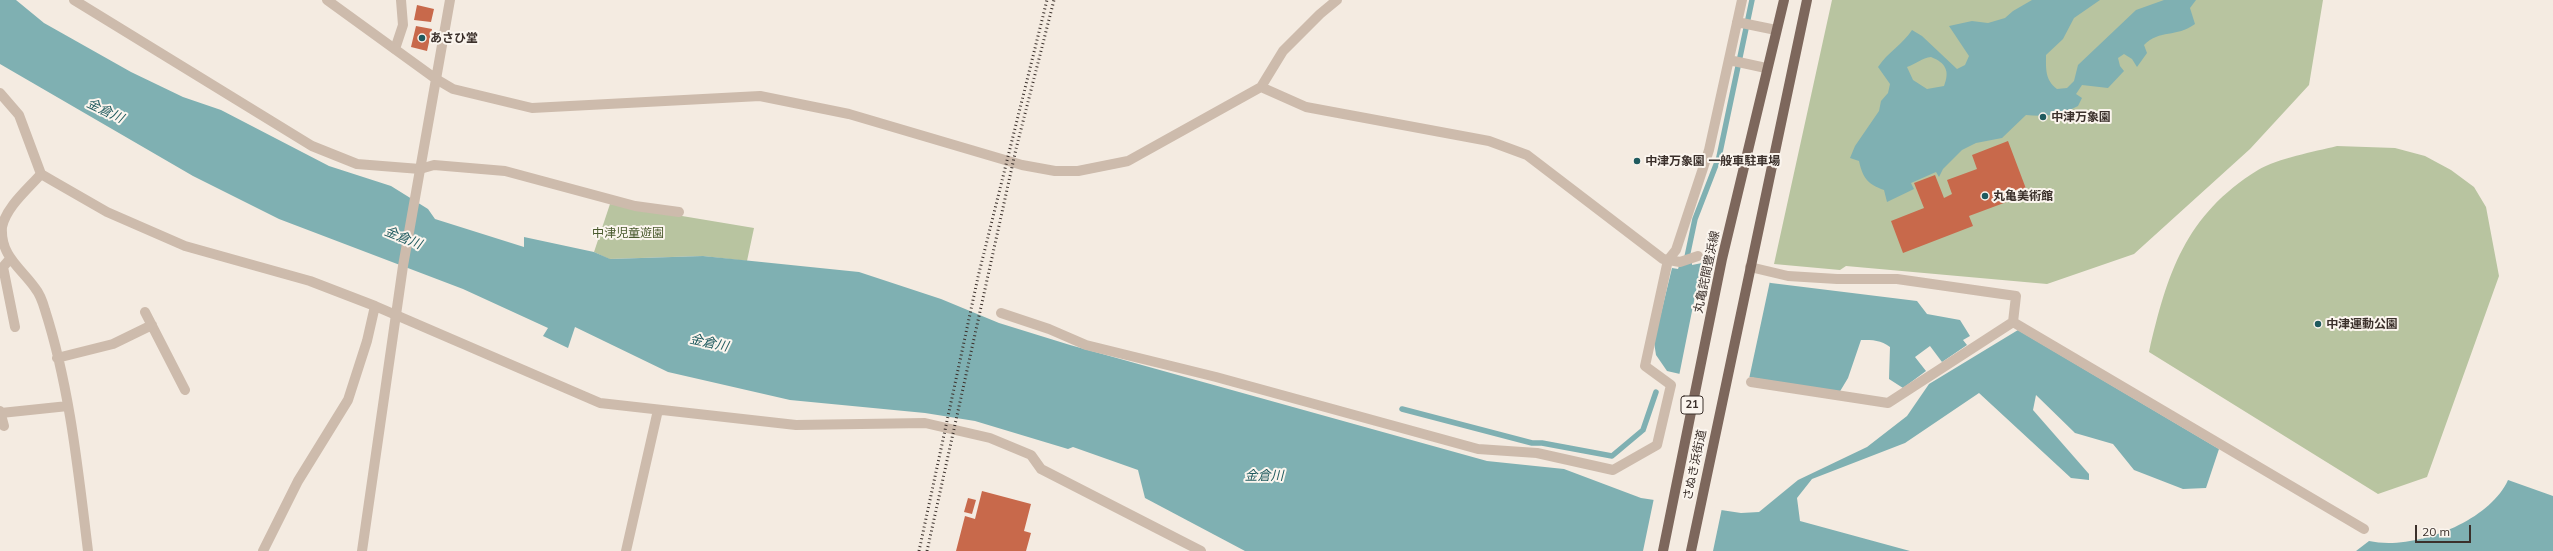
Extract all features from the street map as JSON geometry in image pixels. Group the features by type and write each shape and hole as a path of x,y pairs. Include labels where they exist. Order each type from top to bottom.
{"main road":[{"name":"丸亀詫間豊浜線","path":"1663,551 1722,259 1766,68 1784,0"},
{"name":"21","path":"1750,267 1807,0"},
{"name":"さぬき浜街道","path":"1691,551 1750,267"}],"street":[{"path":"74,0 312,146 357,164 420,168 434,165 505,171 635,206 679,212"},
{"path":"327,0 436,79 453,89 532,108 760,96 849,114 1022,165 1055,171 1100,168 1128,161 1261,88 1283,51 1320,14 1337,0"},
{"path":"396,49 403,25 401,0"},
{"path":"362,551 403,266 450,0"},
{"path":"1001,313 1049,328 1086,345 1216,377 1478,450 1537,453 1613,470 1657,445 1671,385 1645,366 1668,260 1676,250 1709,150 1740,22 1742,0"},
{"path":"1740,22 1776,30"},
{"path":"1731,61 1766,68"},
{"path":"1261,88 1306,108 1490,141 1527,156 1630,229 1663,259 1680,262 1695,257"},
{"path":"0,93 19,115 41,174 107,212 185,246 310,281 396,314 600,403 796,425 925,423 990,438 1031,455 1041,469 1201,551"},
{"path":"41,174 8,212 2,227 1,243 9,260 36,289 45,310 68,406 88,551"},
{"path":"9,260 3,267 15,327"},
{"path":"1750,267 1788,276 1837,279 1897,280 2016,296 2013,322"},
{"path":"263,551 298,481 348,400 367,341 375,306"},
{"path":"145,312 185,390"},
{"path":"1750,382 1888,403 2013,322"},
{"path":"2013,322 2364,529"},
{"path":"57,358 113,344 152,325"},
{"path":"4,426 0,412 68,406"},
{"path":"626,551 658,410"}],"green space":[{"name":"中津万象園","path":"1832,0 2323,0 2309,85 2250,149 2134,254 2047,284 1846,266 1840,270 1774,264"},
{"name":"中津運動公園","path":"2337,146 2395,148 2425,156 2451,170 2474,187 2486,207 2499,276 2427,477 2378,494 2149,352 2163,297 2172,272 2196,227 2213,206 2233,188 2266,166 2296,156"},
{"name":"中津児童遊園","path":"610,204 754,228 747,261 703,256 609,259 594,252"}],"water":[{"name":"金倉川","path":"0,0 16,0 44,23 131,72 183,97 221,110 329,166 391,186 428,209 435,219 524,247 524,237 594,252 610,259 703,256 859,272 941,299 999,323 1070,345 1487,461 1564,469 1641,498 1741,513 1759,512 1798,480 1867,447 1907,416 1929,384 2018,330 2219,449 2206,488 2183,489 2134,470 2113,444 2075,433 2036,395 2033,410 2089,474 2089,480 2071,478 1979,393 1905,443 1812,479 1797,498 1800,521 1910,551 1245,551 1145,498 1138,470 1073,447 1068,449 975,421 925,413 790,400 668,372 575,327 568,348 543,336 548,328 463,289 279,219 193,176 0,64"},
{"path":"2032,0 2100,0 2074,18 2063,39 2046,55 2046,70 2048,78 2057,89 2067,88 2074,81 2078,65 2136,10 2164,0 2196,0 2190,8 2195,24 2181,31 2162,35 2150,40 2144,45 2147,53 2137,67 2132,59 2124,54 2118,58 2120,66 2124,71 2108,88 2082,85 2076,94 2082,98 2078,106 2053,115 2026,115 2002,138 1976,143 1962,150 1943,169 1939,177 1936,172 1911,183 1914,189 1887,202 1884,190 1870,183 1864,177 1859,161 1850,158 1855,146 1879,111 1881,101 1888,93 1890,84 1878,67 1912,30 1922,36 1957,69 1965,65 1969,56 1949,26 1972,21 1988,23 2005,18 2013,11","holes":["1931,57 1936,59 1945,68 1947,76 1946,81 1944,86 1927,89 1913,80 1907,67"]},
{"path":"1692,256 1692,265 1702,263 1771,283 1917,301 1927,314 1960,320 1970,336 1963,340 1967,345 1942,362 1930,346 1915,357 1926,371 1903,388 1889,379 1890,347 1873,340 1861,340 1848,378 1839,393 1749,377 1680,374 1667,371 1656,355 1654,342 1672,268 1678,269 1682,257"},
{"path":"2508,480 2553,496 2553,551 2356,551 2369,541 2387,543 2407,542 2448,530 2485,509 2498,495"}],"pier":[{"path":"1702,261 1770,281 1749,379 1679,376"},
{"path":"1654,498 1722,508 1713,551 1643,551"}],"building":[{"path":"417,5 434,9 431,22 414,20"},
{"name":"あさひ堂","path":"416,26 432,29 427,51 411,47"},
{"name":"丸亀美術館","path":"2008,141 2028,194 1969,216 1973,226 1903,253 1891,221 1924,208 1914,183 1935,175 1944,198 1952,194 1947,180 1977,169 1972,155"},
{"path":"982,491 1031,504 1024,531 1031,533 1026,551 956,551 965,516 975,519"},
{"path":"968,498 976,500 972,514 964,512"}],"waterway":[{"path":"1687,257 1695,219 1719,157 1752,0"},
{"path":"1402,409 1532,443 1542,443 1612,456 1643,430 1656,392"}],"railway":[{"path":"919,551 978,277 1047,0"},
{"path":"927,551 1016,149 1054,0"}],"place":[{"name":"あさひ堂","path":"422,38"},
{"name":"中津万象園","path":"2043,117"},
{"name":"中津万象園 一般車駐車場","path":"1637,161"},
{"name":"丸亀美術館","path":"1985,196"},
{"name":"中津運動公園","path":"2318,324"}]}
